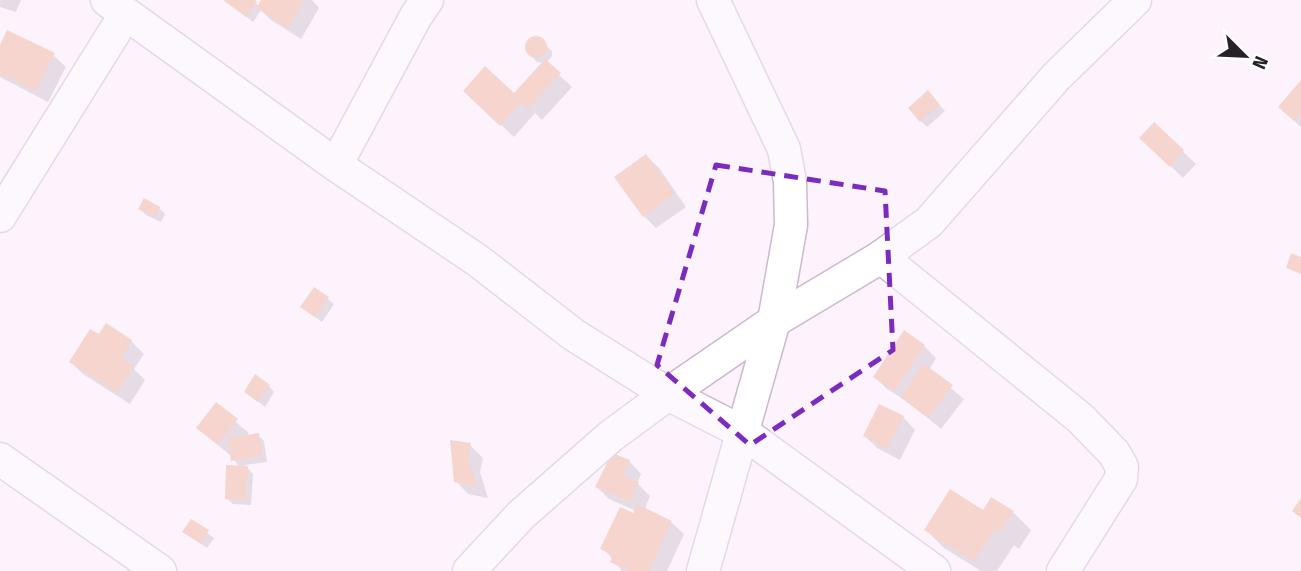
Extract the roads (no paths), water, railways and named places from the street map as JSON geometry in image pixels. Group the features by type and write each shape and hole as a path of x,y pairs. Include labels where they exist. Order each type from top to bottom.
{"street":[{"path":"336,165 427,0"},
{"path":"703,571 774,321 791,225 790,182 784,149 713,0"},
{"path":"469,571 521,515 611,436 774,321 881,257 929,222 1056,77 1135,0"},
{"path":"1,212 116,7 336,165 477,260 573,335 668,394 744,433 934,571"},
{"path":"881,257 1080,418 1114,453 1122,467 1121,479 1063,571"},
{"path":"0,459 160,571"}]}
